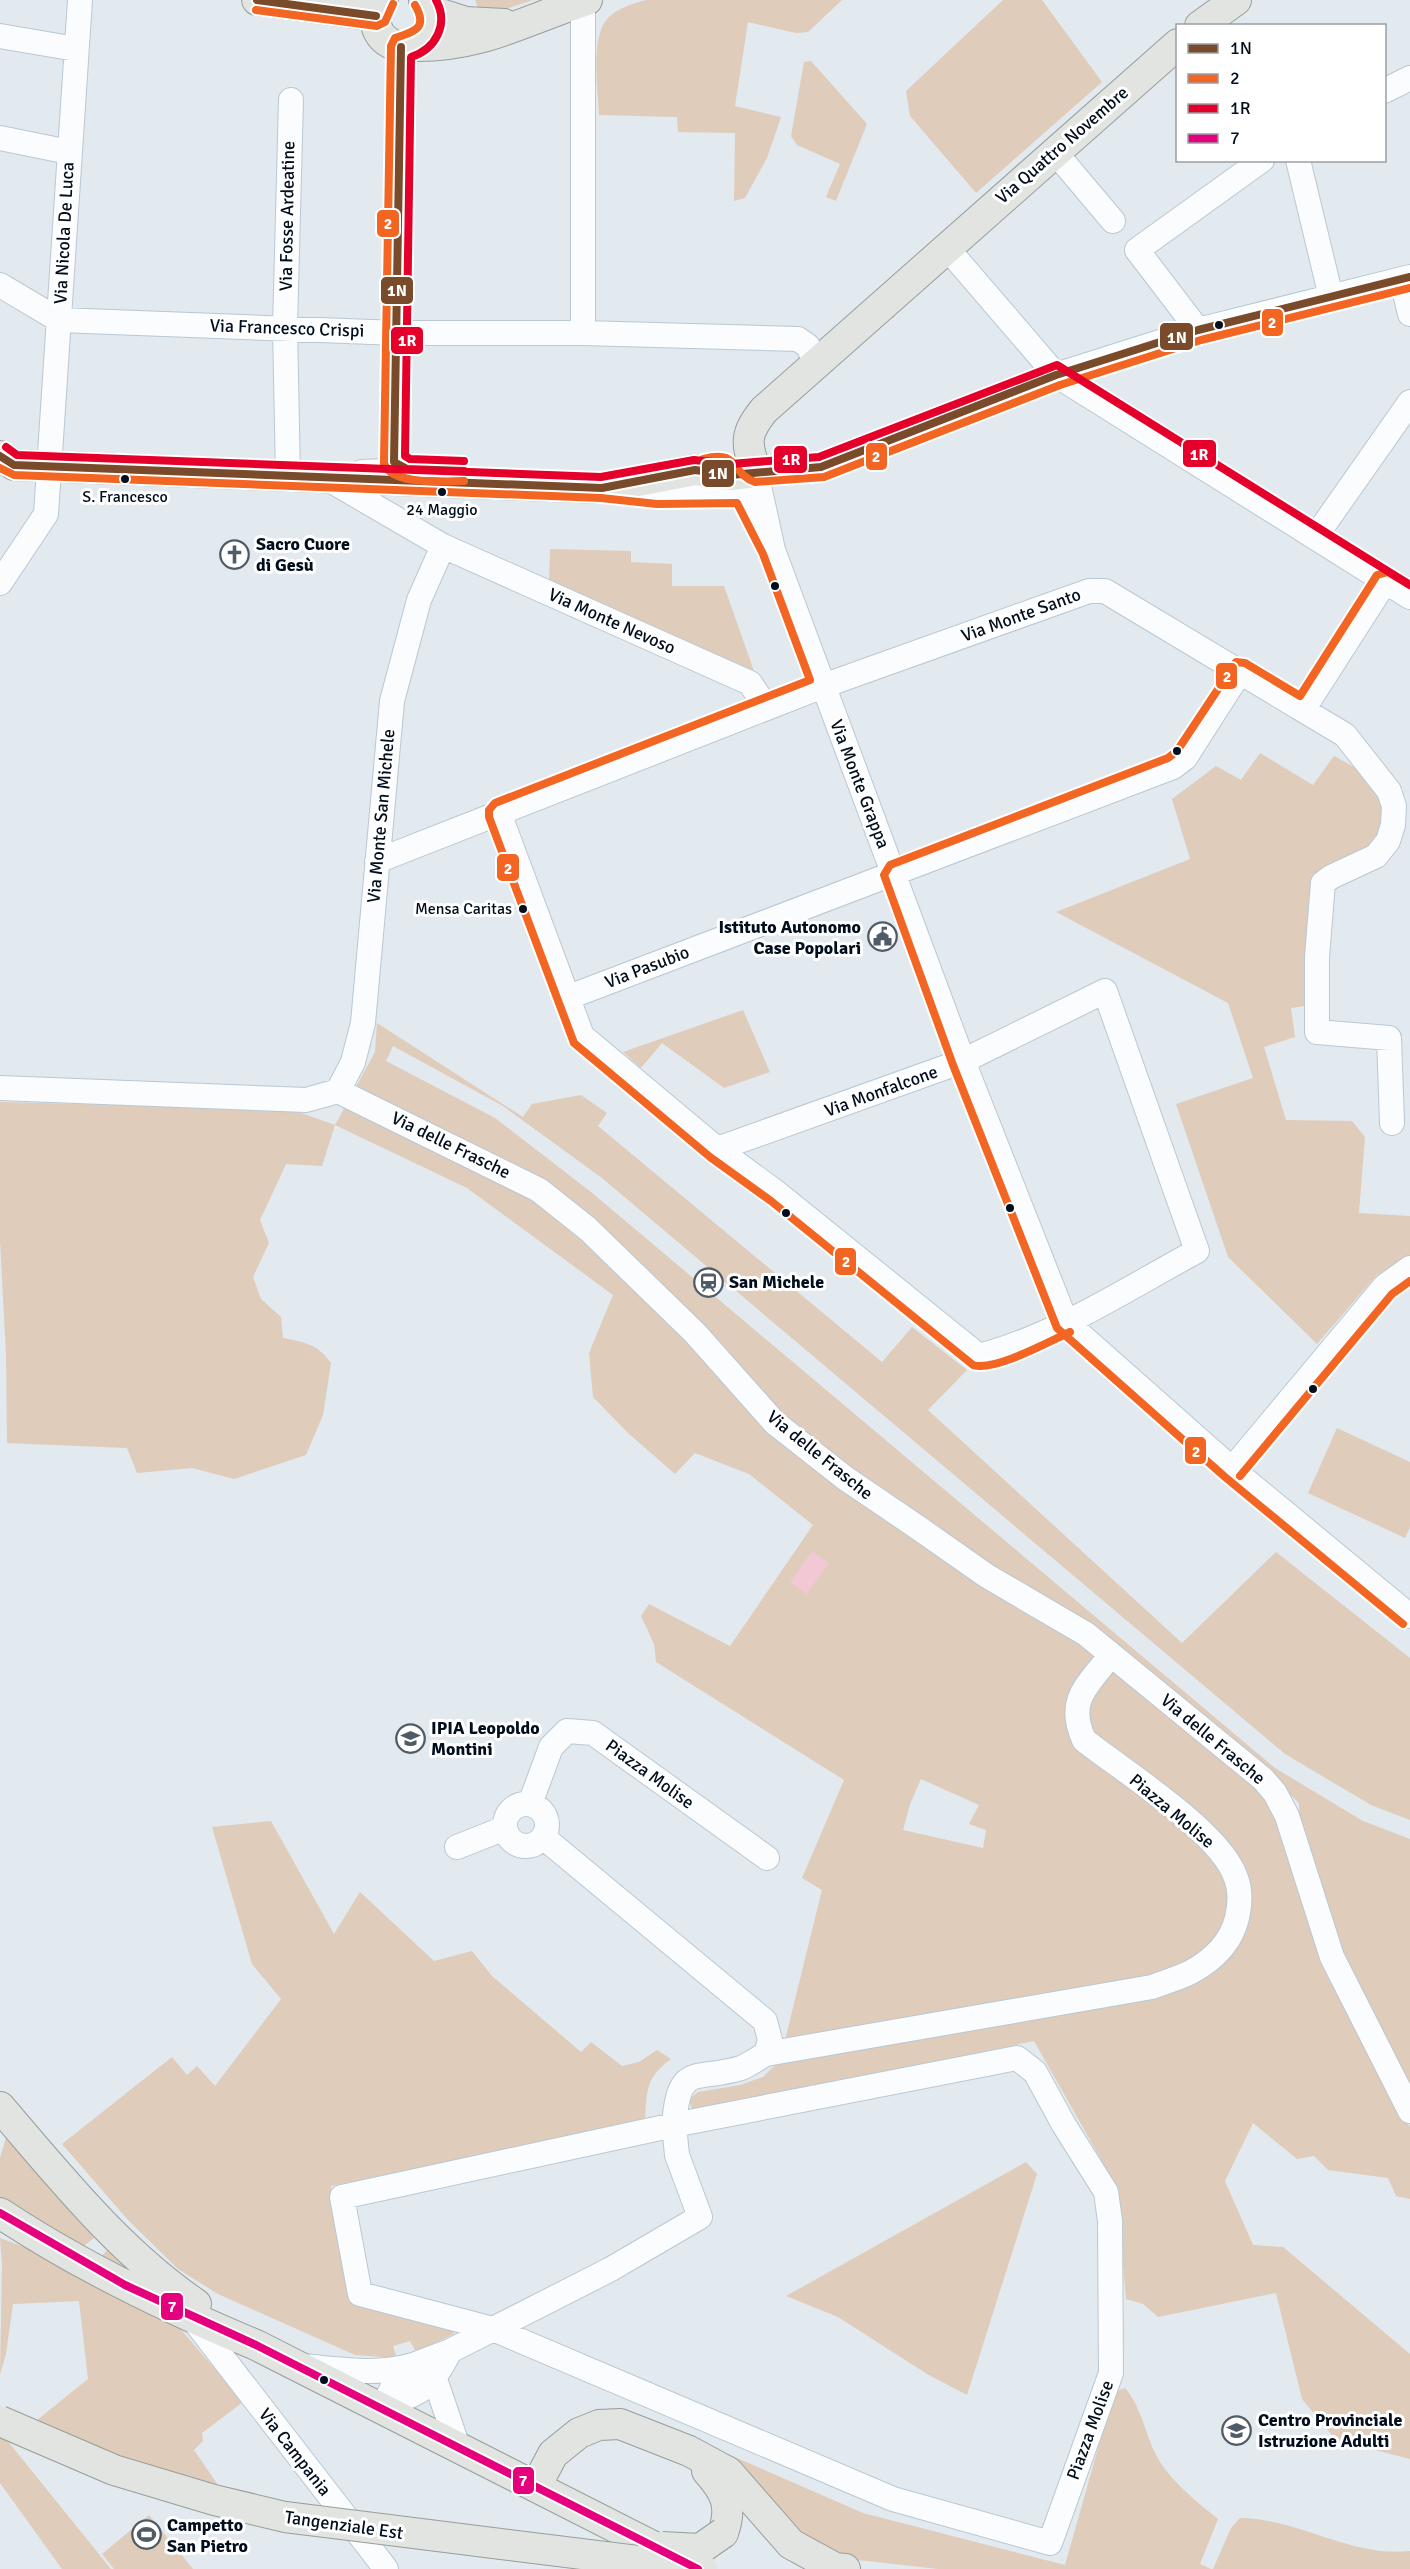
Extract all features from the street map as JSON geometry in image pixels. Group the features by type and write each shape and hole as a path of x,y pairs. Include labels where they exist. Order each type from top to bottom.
{"main road":[{"path":"256,0 379,8 376,27 382,37 390,44 407,47 443,47 501,34 531,20 585,1"},
{"path":"1203,24 1236,0"},
{"path":"407,47 429,32 432,22 427,3"},
{"path":"427,3 481,24 531,20"},
{"name":"Via Quattro Novembre","path":"756,472 747,447 750,427 764,410 1176,46"},
{"path":"0,456 14,465 602,488 695,470 731,475 756,472"},
{"path":"0,2108 0,2134"},
{"path":"0,2108 112,2236 169,2285 256,2344"},
{"path":"0,2213 48,2245"},
{"path":"0,2227 48,2245 192,2318 256,2344 700,2569"},
{"name":"Tangenziale Est","path":"0,2421 114,2470 234,2505 285,2517 530,2550 700,2569"},
{"path":"536,2486 553,2454 579,2433 599,2425 620,2424 689,2451 728,2472 791,2544 835,2568 845,2569"},
{"path":"530,2550 600,2545 700,2549 723,2533 729,2512 726,2497 720,2485 689,2451"},
{"path":"530,2550 566,2569"}],"street":[{"name":"Via Nicola De Luca","path":"0,583 46,514 47,466 80,0"},
{"path":"583,333 585,1"},
{"path":"0,36 76,49"},
{"path":"328,479 339,474 384,471 390,468 394,447 407,47"},
{"path":"1386,90 1410,78"},
{"name":"Via Fosse Ardeatine","path":"288,477 285,327 291,100"},
{"path":"0,138 69,152"},
{"path":"1054,152 1113,221"},
{"path":"1198,330 1137,250 1259,162"},
{"path":"1298,162 1331,297"},
{"path":"946,247 1056,375 1410,597"},
{"path":"756,472 821,467 1056,375 1198,330 1406,278 1410,314"},
{"name":"Via Francesco Crispi","path":"0,285 59,320 398,333 583,333 798,339"},
{"name":"Via Quattro Novembre","path":"798,339 826,338 842,333 870,315"},
{"path":"798,339 808,346 813,358 808,370"},
{"path":"1316,536 1410,402"},
{"name":"Via Monte Grappa","path":"756,472 773,550 963,1061 1066,1322 1232,1469 1410,1616"},
{"path":"328,479 443,546"},
{"path":"602,488 657,494 737,492 745,495 773,550"},
{"name":"Via Monte Nevoso","path":"443,546 750,684 760,698 753,713"},
{"name":"Via Monte San Michele","path":"338,1090 354,1062 363,1023 392,701 418,600 443,546"},
{"path":"1303,710 1385,582"},
{"name":"Via Monte Santo","path":"377,861 823,686 1089,591 1105,591 1345,735 1389,791 1394,806 1393,825 1388,841 1376,856 1323,883 1317,957 1317,1032 1389,1038 1392,1123"},
{"name":"Via Pasubio","path":"569,997 1173,767 1185,758 1240,672"},
{"path":"499,813 582,1036 717,1149 777,1193 979,1356 1003,1350 1066,1322"},
{"name":"Via Monfalcone","path":"717,1149 963,1061 1105,991 1197,1251 1066,1322"},
{"path":"0,1088 306,1100 338,1090"},
{"name":"Via delle Frasche","path":"338,1090 539,1190 588,1229 695,1333 775,1423 854,1485 987,1576 1086,1634 1263,1779 1275,1793 1287,1816 1332,1957 1410,2111"},
{"path":"1232,1469 1385,1286 1410,1268"},
{"name":"Piazza Molise","path":"416,2364 450,2351 611,2269 700,2217 677,2155 674,2125 680,2088 692,2076 742,2068 766,2054 1152,1987 1190,1972 1216,1955 1233,1934 1236,1924 1240,1904 1236,1877 1216,1846 1188,1820 1084,1740 1078,1726 1075,1710 1083,1691 1111,1655"},
{"name":"Piazza Molise","path":"531,1804 552,1747 567,1731 593,1733 767,1858"},
{"path":"531,1804 542,1811 546,1817 547,1824 543,1837 531,1845 517,1844 507,1834 505,1821 511,1809 531,1804"},
{"path":"457,1847 505,1828"},
{"path":"543,1837 765,2021 770,2040 766,2054"},
{"name":"Piazza Molise","path":"1017,2058 1035,2072 1064,2126 1106,2192 1110,2221 1111,2373 1050,2543 893,2499 493,2329 360,2294 342,2197 674,2125 1017,2058"},
{"name":"Via Campania","path":"192,2318 386,2569"},
{"name":"Via Campania","path":"248,2391 246,2366 256,2344"},
{"path":"381,2408 419,2392 435,2379 450,2351"},
{"path":"297,2365 373,2372 394,2371 416,2364"},
{"path":"381,2408 396,2380 416,2364"},
{"path":"435,2379 458,2447"}],"shaded area":[{"path":"475,0 533,0 494,13 480,12"},
{"path":"646,0 842,0 808,32 796,33 748,22 735,106 781,117 767,158 745,198 734,201 735,133 678,132 677,117 599,115 596,64 602,26 616,12"},
{"path":"1003,0 1042,0 1102,82 976,193 910,116 906,91"},
{"path":"811,61 867,124 836,201 826,197 840,164 797,145 791,136 804,62"},
{"path":"550,549 631,551 631,562 672,564 672,586 724,586 754,671 549,581"},
{"path":"1260,753 1313,785 1334,756 1365,773 1384,806 1383,825 1372,847 1317,876 1311,1005 1291,1008 1295,1037 1264,1047 1286,1120 1352,1121 1365,1137 1359,1213 1410,1216 1410,1255 1376,1276 1317,1344 1228,1257 1176,1104 1253,1078 1228,1003 1056,912 1190,859 1172,799 1216,766 1241,780"},
{"path":"743,1010 770,1072 724,1088 662,1043 641,1068 623,1052"},
{"path":"377,1023 523,1117 532,1104 581,1095 607,1113 598,1126 882,1362 912,1327 967,1370 928,1410 1182,1643 1276,1552 1410,1658 1410,1820 1371,1805 1285,1754 602,1178 503,1106 393,1046 386,1061 495,1118 591,1192 1275,1768 1363,1821 1410,1839 1410,2090 1346,1964 1300,1842 1299,1803 1221,1730 1112,1640 1093,1647 1255,1783 1270,1801 1316,1945 1389,2092 1410,2127 1410,2199 1396,2196 1388,2178 1328,2170 1314,2156 1297,2159 1253,2123 1225,2181 1253,2245 1283,2247 1410,2354 1410,2459 1336,2440 1302,2399 1276,2293 1158,2317 1143,2304 1126,2299 1116,2186 1034,2041 693,2113 689,2099 698,2092 740,2085 763,2077 777,2063 786,2036 822,1890 802,1878 844,1780 656,1662 654,1644 641,1616 649,1604 730,1646 813,1525 749,1474 695,1453 675,1474 628,1433 593,1397 589,1353 613,1295 467,1188 335,1125 375,1052","holes":["921,1779 979,1805 969,1824 986,1830 983,1848 903,1830 910,1804"]},
{"path":"0,1102 290,1109 335,1125 322,1166 286,1164 260,1220 269,1243 253,1277 261,1299 281,1317 283,1338 316,1348 331,1363 323,1415 306,1455 234,1479 192,1468 137,1473 127,1448 7,1443 6,1354 0,1241"},
{"path":"1337,1428 1410,1462 1410,1527 1405,1538 1308,1493"},
{"path":"812,1551 829,1563 807,1594 790,1582"},
{"path":"271,1821 334,1934 360,1892 434,1961 472,1951 492,1976 581,2052 591,2042 622,2066 639,2062 657,2050 671,2059 656,2072 649,2086 645,2121 331,2186 354,2303 451,2327 454,2334 416,2352 410,2341 393,2346 397,2358 355,2355 218,2294 178,2269 128,2220 62,2144 172,2057 187,2075 197,2066 215,2086 281,1999 252,1964 212,1827"},
{"path":"9,2127 98,2235 81,2248 0,2205 0,2158"},
{"path":"1026,2162 1037,2174 967,2395 927,2374 838,2317 786,2296"},
{"path":"0,2238 32,2250 178,2326 243,2402 202,2433 203,2441 194,2450 220,2488 16,2437 88,2379 79,2301 13,2304 6,2354 0,2374 2,2264"},
{"path":"111,2247 136,2274 97,2260"},
{"path":"1125,2388 1138,2410 1154,2451 1167,2471 1183,2489 1218,2519 1200,2564 1211,2569 938,2569 849,2559 803,2542 721,2451 863,2513 1065,2565 1114,2392"},
{"path":"0,2436 6,2439 111,2569 62,2569 0,2483"},
{"name":"Campetto San Pietro","path":"149,2515 193,2569 114,2569 102,2554"},
{"path":"1240,2518 1282,2524 1367,2549 1388,2552 1410,2551 1410,2569 1213,2569 1231,2528"}],"transit line":[{"name":"1N","path":"257,0 376,16"},
{"name":"1R","path":"436,0 441,18 438,34 427,48 411,57 405,456 410,459 464,461"},
{"name":"2","path":"256,10 377,26 385,22 393,4"},
{"name":"2","path":"415,5 419,13 420,24 413,31 395,38 391,46 384,463 397,476 407,479 464,481"},
{"name":"1N","path":"401,47 394,462 407,469 464,471"},
{"name":"1N","path":"0,456 14,465 602,488 695,470 731,475 821,467 1056,375 1198,330 1410,277"},
{"name":"2","path":"703,459 723,457 734,463 747,478 755,482 824,477 1060,385 1201,340 1410,288"},
{"name":"1R","path":"6,447 17,455 601,477 694,460 731,464 819,457 1057,365 1410,585"},
{"name":"2","path":"0,468 14,475 601,498 657,504 737,503 763,554 810,680 495,803 489,810 489,817 574,1043 710,1157 771,1201 973,1365 982,1366 1008,1360 1070,1332"},
{"name":"2","path":"1403,1624 1225,1477 1057,1328 953,1065 884,875 890,865 1168,758 1177,751 1236,662 1245,663 1300,696 1377,575 1388,572 1410,585"},
{"name":"2","path":"1240,1476 1392,1294 1410,1281"},
{"name":"7","path":"0,2213 125,2285 256,2345 698,2569"}],"place":[{"name":"S. Francesco","path":"125,479"},
{"name":"24 Maggio","path":"442,492"},
{"name":"Sacro Cuore di Gesù","path":"235,554"},
{"name":"Mensa Caritas","path":"523,909"},
{"name":"Istituto Autonomo Case Popolari","path":"882,937"},
{"name":"San Michele","path":"708,1282"},
{"name":"IPIA Leopoldo Montini","path":"410,1738"},
{"name":"Centro Provinciale Istruzione Adulti","path":"1237,2430"},
{"name":"Campetto San Pietro","path":"146,2535"}]}
